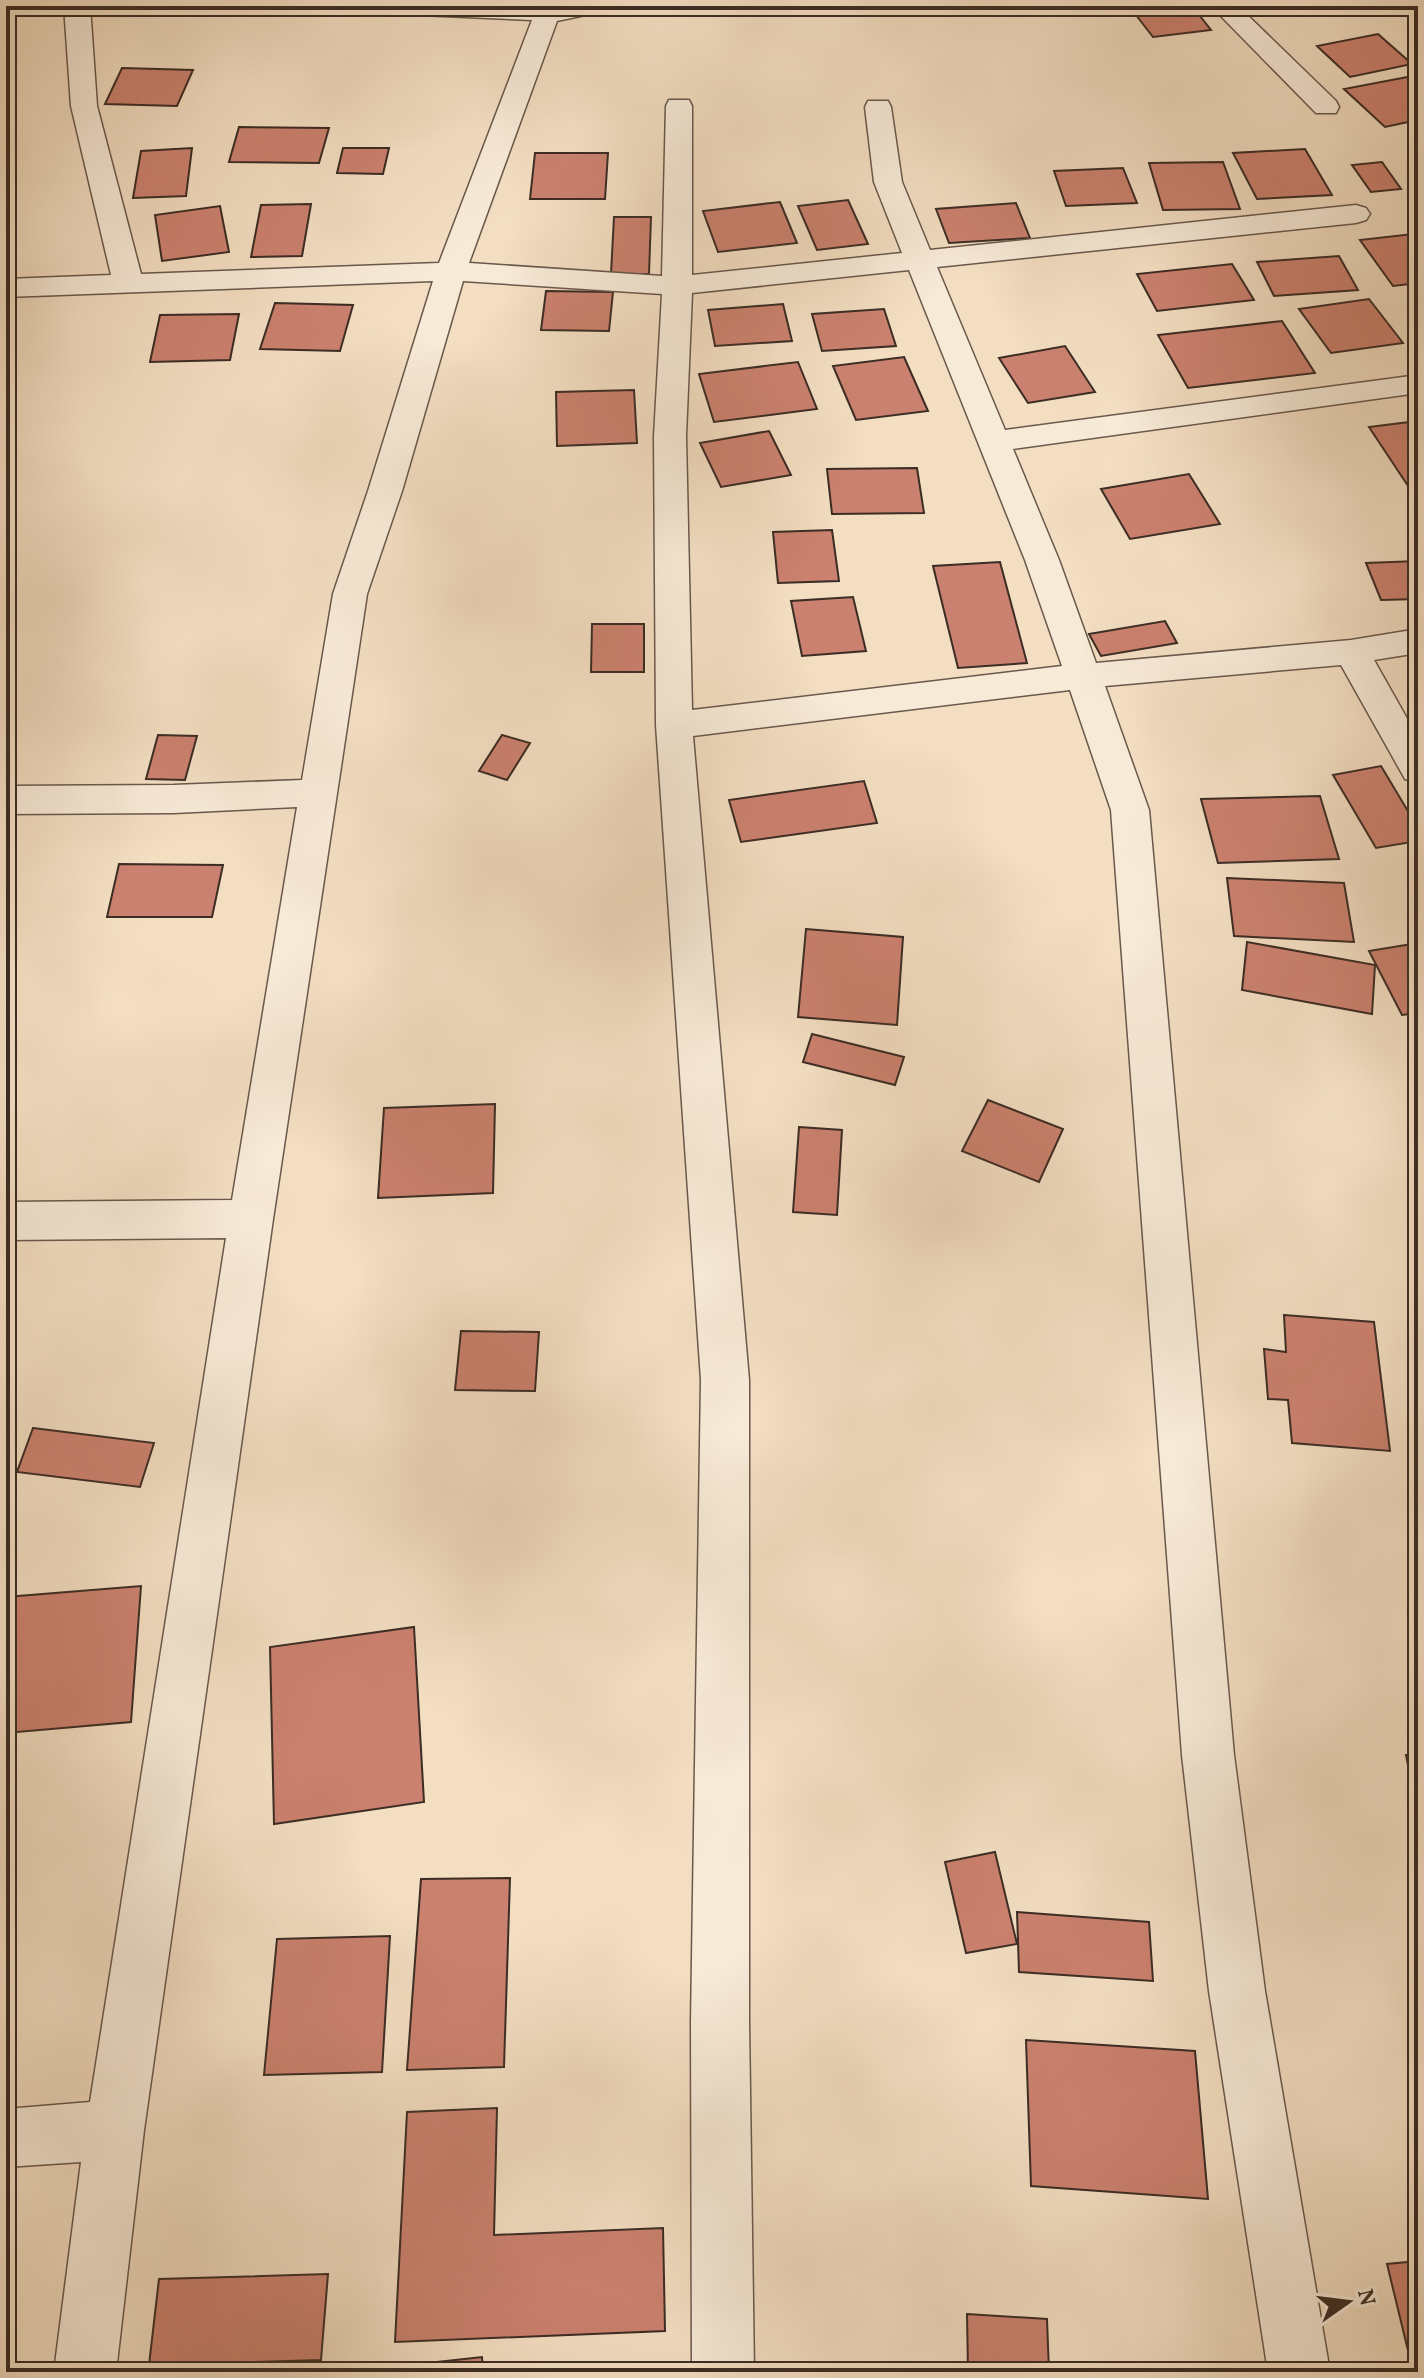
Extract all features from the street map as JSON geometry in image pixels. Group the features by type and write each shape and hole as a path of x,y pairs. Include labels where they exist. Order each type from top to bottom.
{"street":[{"path":"77,6 84,106 128,283"},
{"path":"398,6 521,10 546,16 595,6"},
{"path":"1224,6 1326,107"},
{"path":"85,2372 115,2130 251,1219 350,594 385,491 451,271 546,16"},
{"path":"679,106 677,286 670,436 674,725 725,1380 720,2006 723,2372"},
{"path":"878,107 888,182 1042,560 1130,810 1208,1755 1237,1991 1299,2372"},
{"path":"6,288 451,271 677,286 1356,214"},
{"path":"993,442 1418,384"},
{"path":"674,725 1084,676 1351,652 1418,641"},
{"path":"1351,652 1418,770"},
{"path":"6,800 174,799 318,793"},
{"path":"6,1221 251,1219"},
{"path":"6,2138 115,2130"}],"building":[{"path":"1129,6 1192,6 1211,30 1153,37"},
{"path":"1378,34 1412,64 1350,77 1317,46"},
{"path":"122,68 193,70 177,106 105,104"},
{"path":"1418,75 1418,120 1385,127 1344,89"},
{"path":"239,127 329,128 319,163 229,162"},
{"path":"192,148 186,196 133,198 141,151"},
{"path":"343,148 389,148 383,174 337,173"},
{"path":"1305,149 1332,195 1257,199 1233,153"},
{"path":"535,153 608,153 605,199 530,199"},
{"path":"1223,162 1240,209 1163,210 1149,163"},
{"path":"1382,162 1401,189 1371,192 1352,165"},
{"path":"1123,168 1137,203 1066,206 1054,171"},
{"path":"848,200 868,244 817,250 798,206"},
{"path":"780,202 797,243 718,252 703,211"},
{"path":"1016,203 1030,238 949,243 936,209"},
{"path":"311,204 302,256 251,257 261,205"},
{"path":"220,206 229,252 162,261 155,215"},
{"path":"614,217 651,217 649,274 611,274"},
{"path":"1413,234 1418,240 1418,283 1393,286 1360,240"},
{"path":"1339,256 1358,290 1274,296 1257,262"},
{"path":"1232,264 1254,300 1157,311 1137,274"},
{"path":"546,291 613,292 609,331 541,330"},
{"path":"1369,299 1403,343 1331,353 1299,309"},
{"path":"275,303 353,305 340,351 260,349"},
{"path":"783,304 792,341 715,346 708,310"},
{"path":"884,309 896,346 822,351 812,314"},
{"path":"239,314 230,360 150,362 160,315"},
{"path":"1282,321 1315,373 1188,388 1158,335"},
{"path":"1065,346 1095,392 1028,403 999,358"},
{"path":"904,357 928,411 856,420 833,366"},
{"path":"798,362 817,409 714,422 699,374"},
{"path":"634,390 637,443 557,446 556,392"},
{"path":"1418,421 1418,501 1369,427"},
{"path":"769,431 791,475 721,487 700,443"},
{"path":"917,468 924,513 832,514 827,469"},
{"path":"1189,474 1220,524 1130,539 1101,489"},
{"path":"832,530 839,581 778,583 773,532"},
{"path":"1418,561 1418,599 1381,600 1366,563"},
{"path":"1000,562 1027,663 958,668 933,566"},
{"path":"853,597 866,651 802,656 791,601"},
{"path":"1165,621 1177,643 1101,656 1089,634"},
{"path":"592,624 644,624 644,672 591,672"},
{"path":"158,735 197,736 185,780 146,779"},
{"path":"502,735 530,743 507,780 479,771"},
{"path":"1381,766 1418,828 1418,841 1376,848 1333,775"},
{"path":"864,781 877,823 741,842 729,800"},
{"path":"1320,796 1339,859 1218,863 1201,799"},
{"path":"119,864 223,865 212,917 107,917"},
{"path":"1227,878 1344,883 1354,942 1234,936"},
{"path":"806,929 903,937 897,1025 798,1017"},
{"path":"1247,942 1375,965 1372,1014 1242,990"},
{"path":"1418,943 1418,1013 1402,1015 1369,951"},
{"path":"812,1034 904,1057 895,1085 803,1062"},
{"path":"988,1100 1063,1129 1039,1182 962,1151"},
{"path":"495,1104 493,1193 378,1198 384,1108"},
{"path":"799,1127 842,1130 837,1215 793,1212"},
{"path":"1284,1315 1374,1322 1390,1451 1292,1443 1288,1400 1268,1399 1264,1349 1286,1352"},
{"path":"461,1331 539,1332 535,1391 455,1390"},
{"path":"33,1428 154,1443 140,1487 17,1472"},
{"path":"141,1586 131,1722 6,1733 6,1597"},
{"path":"1408,1613 1418,1613 1418,1659"},
{"path":"414,1627 424,1802 274,1824 270,1647"},
{"path":"1406,1755 1418,1755 1418,1816"},
{"path":"995,1852 1017,1944 966,1953 945,1862"},
{"path":"510,1878 504,2067 407,2070 421,1879"},
{"path":"1017,1912 1149,1922 1153,1981 1019,1972"},
{"path":"390,1936 382,2072 264,2075 277,1939"},
{"path":"1026,2040 1195,2051 1208,2199 1031,2186"},
{"path":"497,2108 494,2235 663,2228 665,2331 395,2342 407,2112"},
{"path":"1418,2261 1418,2370 1413,2371 1387,2264"},
{"path":"328,2274 321,2360 149,2365 159,2279"},
{"path":"967,2314 1047,2319 1049,2372 968,2372"},
{"path":"482,2357 483,2372 382,2372 382,2368"}]}
